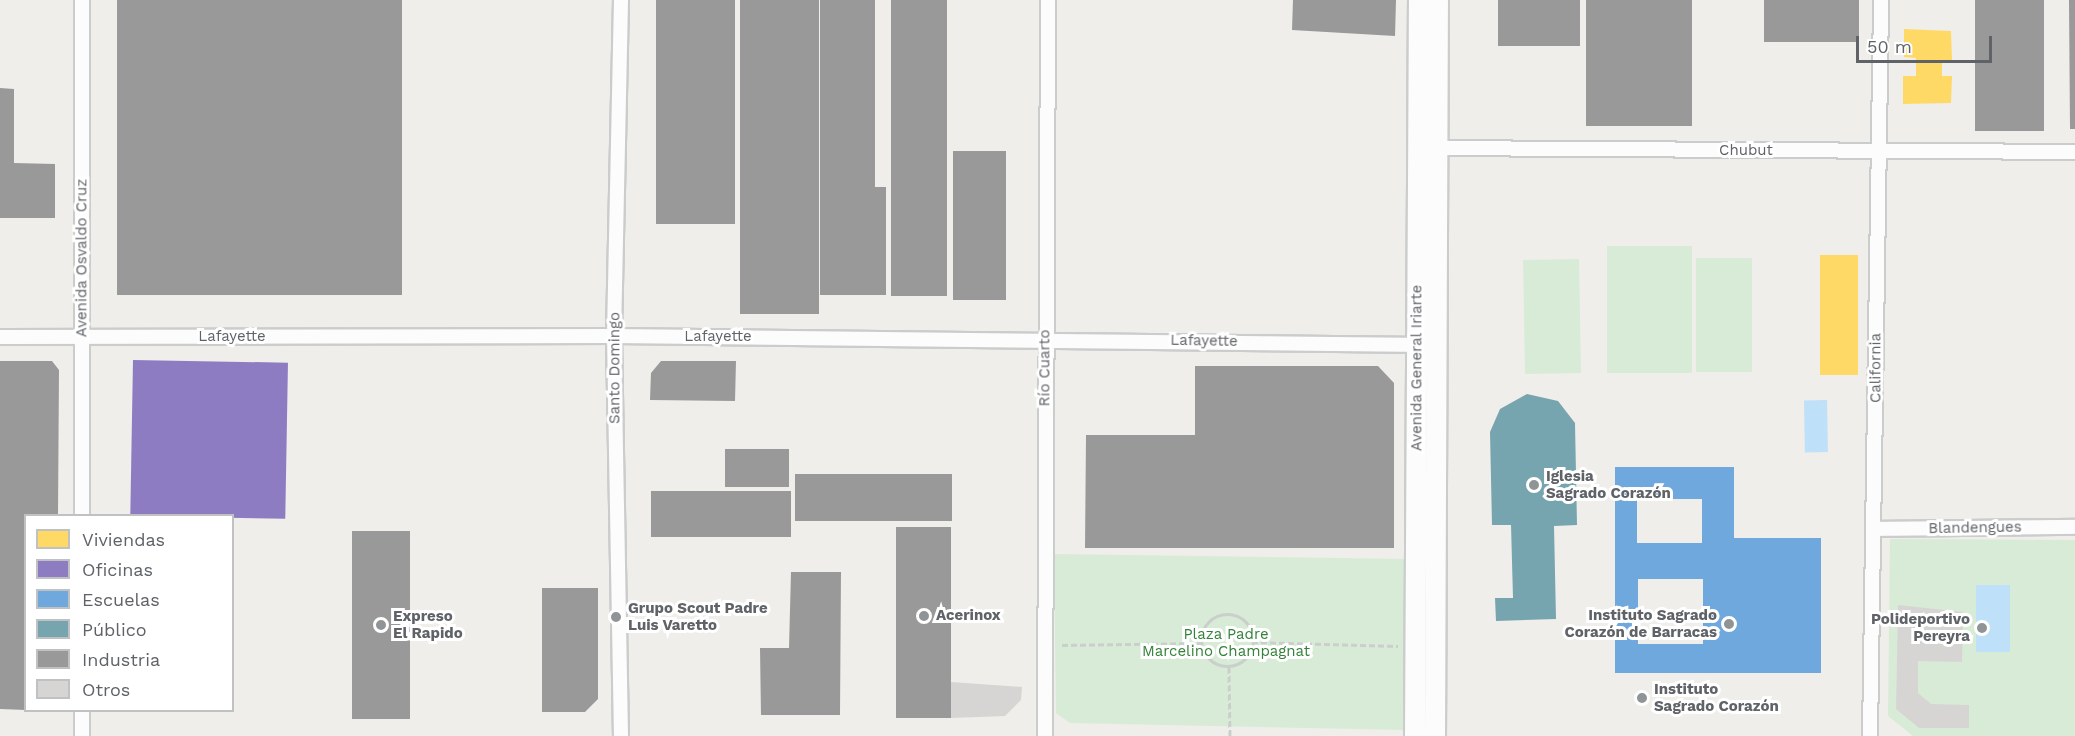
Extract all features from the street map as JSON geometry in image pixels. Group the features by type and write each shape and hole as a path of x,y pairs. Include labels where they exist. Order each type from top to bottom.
{"main road":[{"name":"Avenida General Iriarte","path":"1419,0 1418,148 1427,345 1435,736"},
{"name":"Avenida General Iriarte","path":"1415,736 1415,647 1437,149 1438,0"}],"street":[{"name":"Avenida Osvaldo Cruz","path":"82,0 82,514"},
{"name":"Santo Domingo","path":"621,0 614,336 621,736"},
{"name":"Río Cuarto","path":"1045,736 1048,0"},
{"name":"California","path":"1870,736 1875,529 1876,152 1881,0"},
{"name":"Chubut","path":"1418,148 2075,152"},
{"name":"Lafayette","path":"0,337 614,336 1427,345"},
{"name":"Blandengues","path":"1875,529 2075,527"},
{"path":"82,712 82,736"}],"path":[{"path":"1230,614 1249,626 1252,642 1247,657 1229,667 1210,660 1201,643 1212,618 1230,614"},
{"path":"1252,642 1415,647"},
{"path":"1045,644 1201,643"},
{"path":"1229,667 1230,736"}],"green space":[{"path":"1607,246 1692,246 1692,373 1607,373"},
{"path":"1696,258 1752,258 1752,372 1696,372"},
{"path":"1579,259 1581,373 1525,374 1523,260"},
{"name":"Polideportivo Pereyra","path":"1890,539 2075,540 2075,736 1913,736 1888,716"},
{"name":"Plaza Padre Marcelino Champagnat","path":"1054,554 1406,559 1407,730 1070,723 1056,713"}],"water":[{"path":"1804,400 1827,400 1828,452 1805,452"},
{"path":"1976,585 2010,585 2010,652 1976,652"}],"building: Viviendas":[{"path":"1904,29 1951,31 1952,60 1942,60 1942,76 1952,76 1951,103 1903,104 1903,76 1916,76 1916,58 1904,57"},
{"path":"1820,255 1858,255 1858,375 1820,375"}],"building: Oficinas":[{"path":"133,360 288,363 285,519 234,518 234,514 130,514"}],"building: Escuelas":[{"path":"1615,467 1734,467 1734,538 1821,538 1821,673 1615,673","holes":["1637,499 1702,499 1702,543 1637,543","1638,579 1703,579 1703,644 1638,644"]}],"building: Público":[{"name":"Iglesia Sagrado Corazón","path":"1527,394 1558,401 1575,423 1577,525 1554,526 1556,619 1496,621 1495,598 1513,598 1511,525 1492,525 1490,432 1500,409"}],"building: Industria":[{"path":"117,0 402,0 402,295 117,295"},
{"path":"656,0 735,0 735,224 656,224"},
{"path":"740,0 819,0 819,314 740,314"},
{"path":"820,0 875,0 875,187 886,187 886,295 820,295"},
{"path":"891,0 947,0 947,296 891,296"},
{"path":"1293,0 1396,0 1395,36 1292,30"},
{"path":"1498,0 1580,0 1580,46 1498,46"},
{"path":"1586,0 1692,0 1692,126 1586,126"},
{"path":"1764,0 1859,0 1859,42 1764,42"},
{"path":"1975,0 2044,0 2044,131 1975,131"},
{"path":"2069,0 2075,0 2075,129 2070,129"},
{"path":"0,88 14,89 14,163 55,164 55,218 0,218"},
{"path":"953,151 1006,151 1006,300 953,300"},
{"path":"0,361 52,361 59,370 58,514 24,514 24,710 0,709"},
{"path":"661,361 736,361 735,401 650,400 651,373"},
{"path":"1195,366 1378,366 1394,383 1394,548 1085,548 1086,435 1195,435"},
{"path":"725,449 789,449 789,487 725,487"},
{"path":"795,474 952,474 952,521 795,521"},
{"path":"651,491 791,491 791,537 651,537"},
{"name":"Acerinox","path":"896,527 951,527 951,718 896,718"},
{"name":"Expreso El Rapido","path":"352,531 410,531 410,719 352,719"},
{"path":"791,572 841,572 840,715 761,715 760,648 789,648"},
{"path":"542,588 598,588 598,699 585,712 542,712"}],"building: Otros":[{"path":"1898,605 1963,612 1962,662 1918,661 1918,693 1931,704 1969,705 1969,728 1919,728 1896,709"},
{"path":"951,682 1022,687 1021,700 1005,716 951,718"}],"place":[{"name":"Iglesia Sagrado Corazón","path":"1534,485"},
{"name":"Acerinox","path":"924,616"},
{"name":"Grupo Scout Padre Luis Varetto","path":"616,617"},
{"name":"Instituto Sagrado Corazón de Barracas","path":"1729,624"},
{"name":"Expreso El Rapido","path":"381,625"},
{"name":"Polideportivo Pereyra","path":"1982,628"},
{"name":"Instituto Sagrado Corazón","path":"1642,698"}]}
